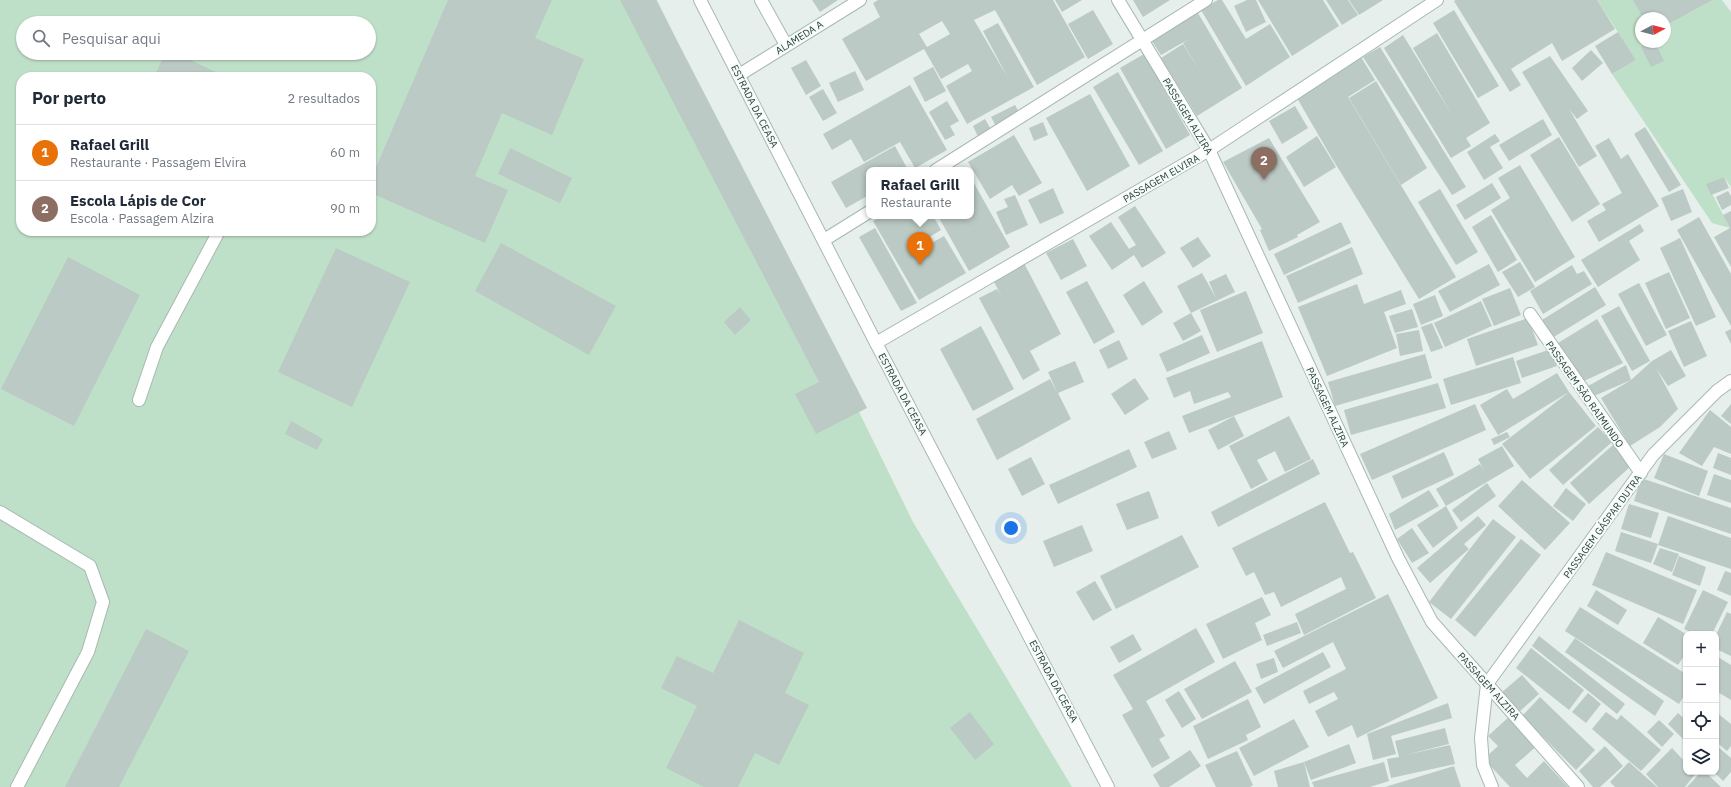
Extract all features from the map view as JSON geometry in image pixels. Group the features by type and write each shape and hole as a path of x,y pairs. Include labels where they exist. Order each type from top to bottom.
{"street":[{"name":"ESTRADA DA CEASA","path":"700,0 876,343 1108,787"},
{"path":"761,0 786,45"},
{"name":"ALAMEDA A","path":"740,76 786,45 860,0"},
{"name":"PASSAGEM ALZIRA","path":"1118,0 1209,150 1398,558 1432,622 1578,787"},
{"path":"941,167 1206,0"},
{"name":"PASSAGEM ELVIRA","path":"876,343 1209,150 1437,0"},
{"path":"824,240 866,214"},
{"path":"139,400 158,347 216,236"},
{"name":"PASSAGEM SÃO RAIMUNDO","path":"1530,314 1641,473"},
{"name":"PASSAGEM GÁSPAR DUTRA","path":"1487,684 1653,455 1717,391 1731,381"},
{"path":"0,512 90,566 103,602 88,652 17,787"},
{"path":"1487,684 1481,738 1483,765 1492,787"}],"green space":[{"path":"0,0 657,0 913,522 1072,787 0,787"},
{"path":"1597,0 1634,0 1640,12 1635,12 1635,48 1671,48 1671,23 1713,0 1722,0 1731,12 1731,187 1724,177 1707,184 1730,228 1712,223 1612,74 1636,60"}],"building":[{"path":"448,0 552,0 535,38 584,59 552,135 502,113 475,176 508,190 485,243 376,195 376,167"},
{"path":"620,0 656,0 867,408 816,434 795,394 819,382"},
{"path":"812,0 838,0 820,12"},
{"path":"878,0 1053,0 1085,57 1037,85 995,10 974,20 1008,78 983,31 998,23 1034,87 967,124 946,86 972,71 968,64 941,79 924,49 866,81 842,39 880,17 873,3","holes":["942,21 950,34 927,47 919,34"]},
{"path":"1055,0 1082,0 1062,12"},
{"path":"1133,0 1170,0 1143,17"},
{"path":"1218,0 1222,0 1246,39 1270,24 1290,57 1246,86 1201,10"},
{"path":"1247,0 1256,0 1266,22 1246,32 1234,6"},
{"path":"1258,0 1323,0 1339,26 1292,56"},
{"path":"1326,0 1348,0 1358,15 1342,25"},
{"path":"1349,0 1383,0 1359,15"},
{"path":"1597,0 1615,29 1562,61 1552,43 1511,69 1521,85 1510,92 1454,1"},
{"path":"1633,0 1713,0 1671,23 1671,12 1640,12"},
{"path":"1093,10 1113,44 1088,59 1068,24"},
{"path":"1454,10 1499,86 1478,98 1433,23"},
{"path":"1198,13 1242,88 1197,116 1161,58 1183,44 1201,73 1183,43 1189,39 1161,55 1152,41"},
{"path":"1618,32 1636,60 1612,74 1595,46"},
{"path":"1437,33 1490,123 1466,138 1471,146 1451,158 1384,48 1403,35 1452,115 1413,48"},
{"path":"1380,47 1466,187 1452,195 1363,57"},
{"path":"1642,48 1658,48 1664,61 1651,67"},
{"path":"1591,50 1603,63 1582,81 1572,68"},
{"path":"1144,54 1190,135 1166,149 1120,68"},
{"path":"1550,56 1588,111 1577,119 1569,109 1597,156 1579,167 1522,72"},
{"path":"1361,57 1375,80 1348,97 1456,277 1419,299 1330,155 1297,98"},
{"path":"162,60 191,60 216,72 156,72"},
{"path":"806,60 821,86 806,95 791,68"},
{"path":"933,67 946,91 925,102 913,78"},
{"path":"855,71 864,90 838,102 829,83"},
{"path":"1118,72 1163,151 1139,165 1093,87"},
{"path":"1376,81 1427,168 1401,185 1349,98"},
{"path":"910,85 947,150 914,167 900,142 864,162 851,139 832,150 823,134"},
{"path":"823,89 837,113 823,121 809,97"},
{"path":"1090,94 1130,166 1087,191 1046,118"},
{"path":"947,101 959,121 950,126 955,135 945,140 929,112"},
{"path":"1015,105 1020,114 996,126 991,117"},
{"path":"1295,106 1308,128 1282,144 1269,121"},
{"path":"985,119 992,131 979,139 973,126"},
{"path":"1543,119 1552,135 1509,161 1499,145"},
{"path":"1043,122 1048,135 1034,141 1029,128"},
{"path":"1645,127 1681,185 1669,192 1634,134"},
{"path":"1495,134 1500,141 1490,147 1503,168 1484,180 1467,152"},
{"path":"1014,135 1042,183 1019,196 1012,185 990,199 974,172 974,167 971,167 968,162"},
{"path":"1317,136 1336,167 1304,187 1286,157"},
{"path":"1559,137 1600,204 1572,222 1530,155"},
{"path":"1269,138 1320,222 1297,235 1298,237 1269,251 1260,230 1262,229 1223,162"},
{"path":"1609,138 1621,159 1628,154 1659,206 1599,242 1587,221 1606,210 1602,204 1622,193 1595,146"},
{"path":"895,146 906,167 866,167 866,197 846,208 831,182"},
{"path":"510,148 572,178 560,203 498,174"},
{"path":"1520,165 1575,257 1535,282 1491,210 1510,198 1498,178"},
{"path":"1724,177 1729,188 1711,195 1706,184"},
{"path":"974,183 1010,247 969,271 940,219 974,219"},
{"path":"1492,183 1501,198 1465,220 1456,205"},
{"path":"1053,188 1064,213 1040,224 1028,200"},
{"path":"1440,189 1478,252 1456,265 1418,202"},
{"path":"1683,189 1692,212 1671,221 1661,198"},
{"path":"1728,191 1731,196 1731,205 1722,210 1716,197"},
{"path":"1015,195 1028,225 1006,235 996,212 1008,207 1004,199"},
{"path":"1135,206 1166,253 1142,268 1134,255 1112,270 1089,236 1111,222 1129,249 1136,245 1118,217"},
{"path":"1731,211 1731,267 1714,237 1730,228 1723,215"},
{"path":"1491,215 1517,260 1498,272 1472,227"},
{"path":"1699,217 1731,274 1731,326 1677,230"},
{"path":"877,219 935,219 941,230 923,241 926,246 944,236 966,273 919,300 873,221"},
{"path":"1341,222 1351,243 1284,275 1274,254"},
{"path":"1640,224 1644,231 1629,241 1640,260 1598,287 1581,260"},
{"path":"875,228 917,303 901,311 859,237"},
{"path":"1198,237 1211,256 1193,268 1180,248"},
{"path":"1680,238 1716,317 1696,326 1660,248"},
{"path":"1073,239 1087,266 1061,280 1046,253"},
{"path":"501,243 616,306 589,355 475,291"},
{"path":"1352,247 1363,274 1298,303 1286,276"},
{"path":"336,248 410,282 352,407 278,372"},
{"path":"68,257 140,295 74,426 1,389"},
{"path":"1520,262 1535,287 1518,297 1502,272"},
{"path":"1024,263 1061,334 1030,351 1040,370 1023,380 979,298 997,289 1001,295 993,280"},
{"path":"1489,264 1500,285 1450,312 1438,291"},
{"path":"1572,265 1577,274 1584,271 1592,284 1543,314 1530,291"},
{"path":"1669,272 1690,318 1666,329 1645,283"},
{"path":"1202,273 1216,298 1209,282 1226,274 1235,292 1191,313 1177,286"},
{"path":"1087,281 1115,332 1094,344 1066,292"},
{"path":"1144,281 1163,312 1142,326 1123,295"},
{"path":"1639,283 1667,335 1646,346 1618,294"},
{"path":"1357,284 1364,304 1401,290 1406,304 1384,312 1397,348 1327,376 1298,307"},
{"path":"1595,287 1606,305 1552,338 1542,320"},
{"path":"1510,288 1521,315 1494,326 1482,299"},
{"path":"1246,291 1263,333 1217,352 1200,310"},
{"path":"1435,295 1443,316 1421,325 1413,304"},
{"path":"1481,301 1492,326 1445,347 1434,323"},
{"path":"1619,306 1650,361 1632,371 1601,316"},
{"path":"740,307 751,320 735,335 724,322"},
{"path":"1412,309 1418,327 1395,333 1389,316"},
{"path":"1191,313 1201,331 1183,341 1173,323"},
{"path":"1528,318 1538,345 1476,366 1467,339"},
{"path":"1597,319 1623,363 1584,381 1558,343"},
{"path":"1691,321 1707,356 1684,367 1668,331"},
{"path":"1432,323 1443,348 1431,352 1421,327"},
{"path":"981,326 1014,389 973,411 940,349"},
{"path":"1731,329 1731,344 1725,332"},
{"path":"1419,330 1423,351 1400,356 1396,334"},
{"path":"1202,335 1210,353 1167,372 1159,354"},
{"path":"1119,340 1128,359 1108,369 1099,350"},
{"path":"1262,341 1283,397 1189,433 1182,416 1231,397 1228,392 1194,404 1190,391 1174,398 1166,378"},
{"path":"1551,349 1557,366 1522,378 1516,361"},
{"path":"1671,350 1686,376 1668,386 1656,368 1678,409 1660,427 1630,446 1601,398 1631,380 1652,361"},
{"path":"1425,354 1432,378 1335,406 1328,382"},
{"path":"1513,357 1521,383 1451,405 1443,379"},
{"path":"1075,361 1084,382 1058,393 1071,419 997,460 976,419 1050,379 1057,392 1048,372"},
{"path":"1626,365 1631,380 1594,396 1588,386"},
{"path":"1557,373 1569,392 1498,435 1480,405 1507,389 1513,399"},
{"path":"1135,378 1149,399 1125,415 1111,394"},
{"path":"1438,383 1446,408 1351,435 1344,410"},
{"path":"1569,392 1596,426 1530,479 1502,444"},
{"path":"1475,404 1486,430 1372,480 1360,454"},
{"path":"1731,404 1731,424 1721,416"},
{"path":"1710,410 1731,427 1731,454 1714,447 1702,466 1679,453"},
{"path":"1234,416 1244,436 1218,450 1208,430"},
{"path":"1289,416 1311,459 1285,472 1275,451 1257,460 1268,480 1251,489 1229,446"},
{"path":"291,421 323,439 317,450 285,434"},
{"path":"1598,427 1612,442 1563,485 1549,470"},
{"path":"1169,431 1177,449 1152,459 1144,442"},
{"path":"1507,432 1510,437 1494,445 1491,439"},
{"path":"1613,445 1631,466 1589,504 1570,483"},
{"path":"1502,446 1514,466 1446,506 1436,489 1480,464 1485,472 1478,459"},
{"path":"1129,449 1137,467 1058,504 1049,485"},
{"path":"1444,452 1454,475 1402,499 1392,476"},
{"path":"1718,453 1731,458 1731,475 1713,468"},
{"path":"1664,454 1708,471 1699,496 1654,478"},
{"path":"1031,457 1045,484 1022,496 1008,469"},
{"path":"1313,459 1320,474 1218,527 1211,512"},
{"path":"1714,474 1731,480 1731,503 1707,495"},
{"path":"1641,478 1731,508 1731,534 1634,501"},
{"path":"1522,480 1570,523 1545,550 1498,506"},
{"path":"1487,483 1496,496 1461,522 1452,510"},
{"path":"1566,488 1586,504 1573,521 1553,506"},
{"path":"1429,490 1439,506 1395,530 1389,514"},
{"path":"1149,491 1159,518 1127,530 1116,504"},
{"path":"1325,502 1350,553 1353,552 1376,598 1304,635 1295,614 1346,589 1341,577 1281,607 1274,592 1265,595 1254,572 1246,576 1232,548"},
{"path":"1629,504 1659,513 1651,538 1621,529"},
{"path":"1446,506 1458,528 1433,548 1417,525"},
{"path":"1478,516 1486,525 1464,544 1469,549 1430,583 1417,568"},
{"path":"1668,516 1731,538 1731,569 1658,545"},
{"path":"1493,519 1516,537 1451,619 1429,602"},
{"path":"1082,525 1093,551 1054,567 1043,541"},
{"path":"1412,528 1429,553 1412,563 1397,539"},
{"path":"1621,532 1658,544 1651,563 1615,551"},
{"path":"1182,535 1199,567 1116,609 1100,576"},
{"path":"1521,539 1541,555 1475,637 1455,620"},
{"path":"1660,548 1679,554 1672,572 1653,564"},
{"path":"1606,552 1697,590 1683,624 1592,585"},
{"path":"1679,556 1706,567 1700,586 1672,575"},
{"path":"1725,571 1731,573 1731,596 1717,590"},
{"path":"1095,581 1112,610 1093,621 1076,592"},
{"path":"1596,590 1627,610 1618,625 1587,606"},
{"path":"1703,590 1728,602 1714,631 1688,631 1684,629"},
{"path":"1388,594 1438,698 1357,738 1352,725 1328,737 1315,711 1338,699 1334,692 1309,704 1303,691 1346,669 1333,642 1283,668 1274,651"},
{"path":"1262,597 1271,615 1255,623 1262,640 1223,659 1206,624"},
{"path":"1580,607 1683,672 1683,698 1679,704 1565,631"},
{"path":"1727,612 1731,614 1731,656 1719,650 1718,631"},
{"path":"1658,617 1683,632 1683,658 1678,665 1643,643"},
{"path":"739,620 804,653 785,693 809,705 779,765 755,753 738,787 704,787 666,768 697,706 661,688 677,656 713,673"},
{"path":"1297,622 1301,633 1267,646 1263,635"},
{"path":"1196,628 1215,662 1146,701 1165,736 1159,739 1170,758 1152,768 1122,715 1133,709 1113,675"},
{"path":"146,629 189,651 119,787 65,787"},
{"path":"1133,634 1142,650 1119,663 1110,647"},
{"path":"1539,636 1625,704 1617,714 1532,646"},
{"path":"1575,638 1664,701 1655,716 1565,652"},
{"path":"1531,648 1584,690 1569,710 1516,668"},
{"path":"1323,652 1331,667 1264,704 1255,688"},
{"path":"1274,658 1278,672 1261,679 1256,664"},
{"path":"1719,658 1731,665 1731,700 1719,693"},
{"path":"1235,661 1252,692 1202,719 1184,689"},
{"path":"1522,675 1539,694 1519,712 1501,693"},
{"path":"1179,691 1196,719 1182,728 1165,700"},
{"path":"1588,693 1601,704 1586,723 1572,712"},
{"path":"1540,697 1595,750 1576,770 1522,716"},
{"path":"1248,699 1261,727 1246,735 1248,740 1208,759 1193,726"},
{"path":"1448,703 1452,718 1391,736 1396,754 1373,760 1367,734"},
{"path":"970,712 994,744 975,760 950,728"},
{"path":"1606,712 1617,720 1621,715 1661,750 1641,771 1592,729"},
{"path":"1678,713 1683,717 1683,739 1668,724"},
{"path":"1719,714 1731,724 1731,746 1727,751 1719,744"},
{"path":"1511,715 1539,744 1515,765 1527,778 1544,761 1568,787 1510,787 1484,759 1498,746 1488,736"},
{"path":"1294,719 1309,747 1254,776 1239,748"},
{"path":"1659,720 1674,734 1662,747 1647,732"},
{"path":"1445,728 1449,744 1405,755 1450,745 1455,764 1391,778 1387,759 1399,757 1395,741"},
{"path":"1349,744 1356,763 1311,780 1304,762"},
{"path":"1605,746 1623,766 1600,787 1593,787 1579,771"},
{"path":"1672,748 1683,760 1683,775 1694,775 1685,787 1658,787 1646,774"},
{"path":"1719,748 1731,758 1731,772 1723,781 1717,775 1719,775"},
{"path":"1190,750 1201,766 1169,787 1160,787 1153,775"},
{"path":"1237,751 1253,785 1250,787 1216,787 1205,765"},
{"path":"1304,762 1310,787 1278,787 1274,771"},
{"path":"1384,762 1389,781 1370,787 1314,787 1312,782"},
{"path":"1629,762 1657,787 1615,787 1610,782"},
{"path":"1454,766 1461,787 1385,787"},
{"path":"1698,775 1708,775 1721,787 1687,787"}],"place":[{"name":"Escola Lápis de Cor","path":"1264,180"},
{"name":"Rafael Grill","path":"920,265"}]}
